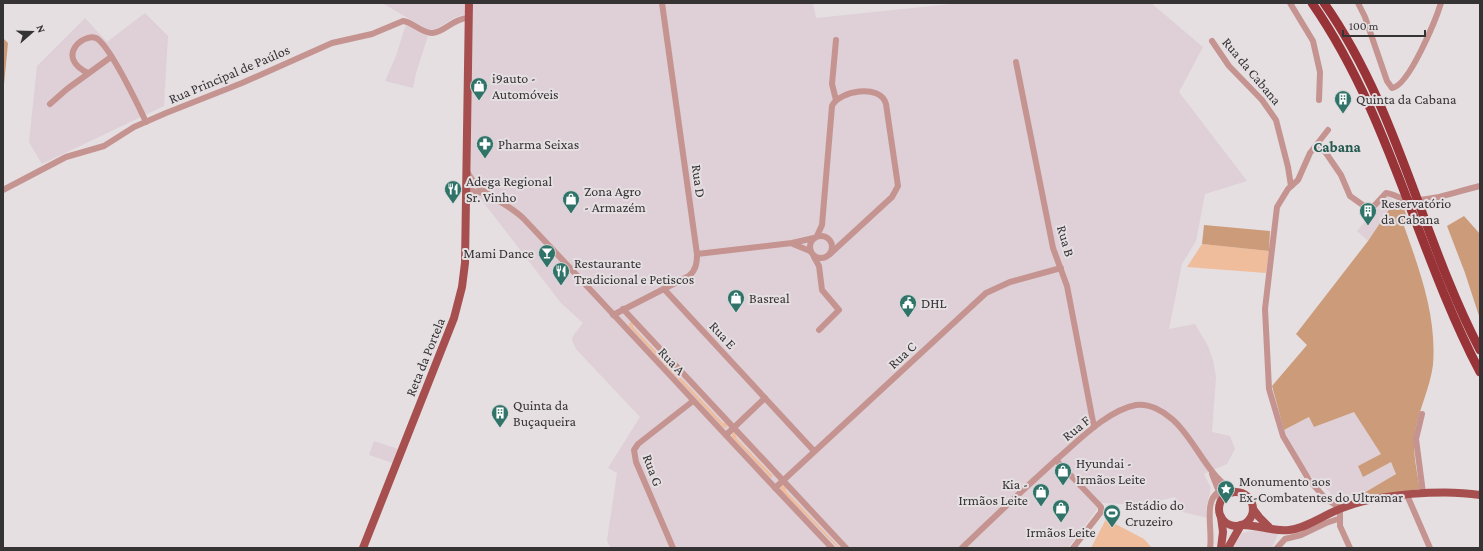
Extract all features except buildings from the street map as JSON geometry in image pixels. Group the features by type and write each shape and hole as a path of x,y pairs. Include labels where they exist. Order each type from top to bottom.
{"highway":[{"path":"1312,3 1342,50 1374,116 1450,311 1480,372"},
{"path":"1324,3 1355,52 1384,112 1456,298 1480,350"}],"main road":[{"name":"Reta da Portela","path":"363,548 456,313 464,272 467,187 469,3"},
{"path":"1221,548 1223,532 1220,503 1227,494 1238,492 1243,493 1250,500 1253,509 1260,520 1270,527"},
{"path":"1221,516 1228,524 1270,527 1281,530 1292,529 1340,508 1365,501 1423,493 1452,492 1480,494"},
{"path":"1228,548 1242,525 1251,518 1253,509"}],"street":[{"name":"Rua D","path":"613,315 692,274 696,266 697,254 662,3"},
{"path":"1290,3 1313,42 1320,72 1319,100"},
{"path":"1358,3 1387,81 1392,88 1397,87 1413,65 1426,41 1441,3"},
{"name":"Rua Principal de Paúlos","path":"3,190 61,159 104,146 146,122 339,40 372,34 403,21 408,22 428,33 434,33 457,20 469,18"},
{"path":"88,74 77,67 72,56 74,48 80,43 90,38 95,38 101,42 132,90 146,122"},
{"path":"810,251 810,243 822,225 831,113 836,100 832,84 836,40"},
{"name":"Rua da Cabana","path":"1212,41 1229,66 1262,100 1276,120 1289,170 1289,188"},
{"path":"50,104 111,57"},
{"name":"Rua B","path":"1016,62 1053,248 1067,286 1094,427"},
{"path":"819,270 825,258 894,195 898,189 899,181 887,108 883,97 877,92 870,91 842,96 836,100"},
{"path":"1328,130 1309,156 1298,180 1289,188 1276,210 1265,299 1270,391 1283,436 1292,455 1316,489 1340,508 1338,519 1340,530 1350,548"},
{"path":"1316,145 1324,151 1341,175 1350,196 1367,208 1374,206 1386,193 1412,200 1444,196 1480,186"},
{"path":"467,168 472,180 480,190"},
{"path":"467,187 474,186 480,190"},
{"path":"466,198 480,190"},
{"name":"Rua A","path":"480,190 521,216 693,402 832,548"},
{"path":"822,225 832,247 830,254"},
{"path":"697,254 792,243 815,237 842,242"},
{"path":"792,243 810,251 819,270 822,290 839,310 819,330"},
{"path":"814,257 825,258"},
{"name":"Rua C","path":"775,488 986,293 1010,282 1061,268"},
{"name":"Rua E","path":"664,289 814,451"},
{"path":"624,309 846,548"},
{"path":"726,435 765,398"},
{"name":"Rua G","path":"673,548 636,462 634,450 638,444 693,402"},
{"name":"Rua F","path":"962,548 1056,460 1094,427 1133,406 1141,405 1155,408 1166,414 1182,428 1210,469"},
{"path":"1422,414 1416,439 1423,493"},
{"path":"1056,460 1101,507 1101,512 1073,548"},
{"path":"1210,469 1219,492 1220,503"},
{"path":"1210,469 1225,485 1238,492"},
{"path":"1210,548 1212,534 1210,505 1212,498 1219,492"},
{"path":"1407,495 1430,548"},
{"path":"1277,548 1285,539 1301,535 1338,519"}],"shaded area":[{"path":"382,3 465,3 465,14 454,18 436,29 428,30"},
{"path":"473,3 813,3 816,18 961,3 1151,3 1203,47 1179,92 1247,181 1205,194 1196,241 1182,264 1169,329 1195,324 1208,346 1213,360 1216,377 1212,432 1230,436 1235,449 1227,464 1204,474 1211,488 1206,509 1207,518 1175,510 1175,497 1142,505 1102,503 1068,548 610,548 607,540 617,473 608,468 640,417 576,349 572,340 573,336 583,323 561,303 481,199 470,199"},
{"path":"145,13 168,36 164,106 42,164 29,142 37,66 85,18 107,42"},
{"path":"406,24 428,36 416,73 413,88 385,81 396,56"},
{"path":"3,38 8,43 3,95"},
{"path":"1387,195 1394,202 1368,241 1357,231"},
{"path":"1401,201 1409,222 1403,223 1426,292 1434,346 1432,374 1417,423 1414,439 1415,461 1420,489 1366,497 1364,493 1396,474 1391,462 1363,477 1358,466 1381,454 1354,412 1314,427 1309,417 1284,430 1272,386 1307,345 1296,334 1368,241 1394,202"},
{"path":"1464,216 1480,234 1480,319 1465,273 1447,226"},
{"path":"1204,225 1270,231 1269,251 1202,244"},
{"path":"1202,244 1269,251 1266,273 1187,267"},
{"path":"632,322 634,328 723,423 727,423 727,428 723,427 629,326 629,323"},
{"path":"1354,411 1382,454 1358,466 1363,476 1391,462 1396,474 1361,495 1339,497 1330,494 1331,493 1308,474 1284,430 1310,417 1314,427"},
{"path":"735,432 737,439 773,476 771,478 732,437 732,433"},
{"path":"374,441 398,449 393,463 369,455"},
{"path":"783,485 786,487 786,491 840,548 838,548 781,490 780,487"},
{"name":"Estádio do Cruzeiro","path":"1106,519 1144,539 1152,548 1091,548"},
{"path":"1256,530 1278,534 1272,548 1233,548 1242,533"}],"place":[{"name":"i9auto - Automóveis","path":"479,101"},
{"name":"Quinta da Cabana","path":"1343,114"},
{"name":"Pharma Seixas","path":"485,159"},
{"name":"Adega Regional Sr. Vinho","path":"453,204"},
{"name":"Zona Agro - Armazém","path":"571,214"},
{"name":"Reservatório da Cabana","path":"1368,226"},
{"name":"Mami Dance","path":"547,268"},
{"name":"Restaurante Tradicional e Petiscos","path":"561,286"},
{"name":"Basreal","path":"736,313"},
{"name":"DHL","path":"908,318"},
{"name":"Quinta da Buçaqueira","path":"500,428"},
{"name":"Hyundai - Irmãos Leite","path":"1063,486"},
{"name":"Monumento aos Ex-Combatentes do Ultramar","path":"1226,504"},
{"name":"Kia - Irmãos Leite","path":"1041,507"},
{"name":"Irmãos Leite","path":"1061,523"},
{"name":"Estádio do Cruzeiro","path":"1112,528"}],"district":[{"name":"Cabana","path":"1337,147"}]}
